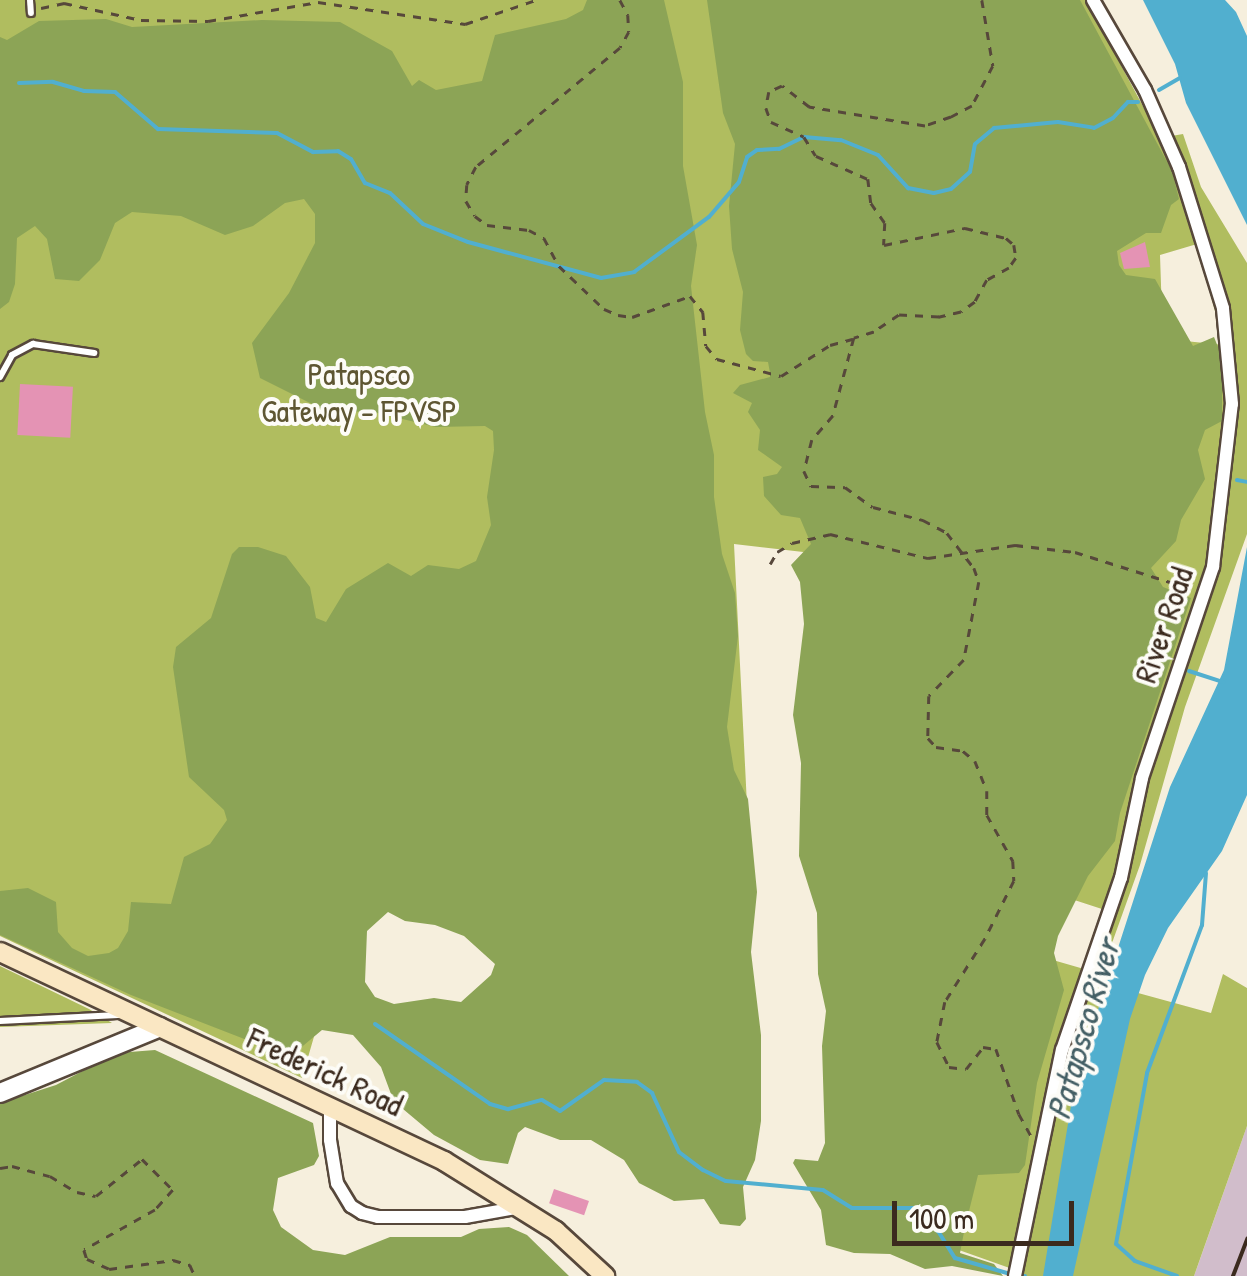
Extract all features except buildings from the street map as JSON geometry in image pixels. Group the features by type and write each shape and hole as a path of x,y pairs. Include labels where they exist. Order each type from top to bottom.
{"main road":[{"name":"Frederick Road","path":"0,952 444,1161 522,1208 605,1276"}],"street":[{"name":"River Road","path":"1015,1276 1062,1050 1121,878 1142,778 1219,538 1232,404 1222,308 1164,132 1093,0"},
{"path":"0,1093 160,1027"},
{"path":"330,1107 330,1140 337,1183 351,1206 362,1213 378,1217 464,1217 522,1208"}],"lane":[{"path":"30,0 31,13"},
{"path":"0,376 12,355 33,344 94,353"},
{"path":"0,1021 91,1020 129,1013"}],"path":[{"path":"31,13 64,3 128,18 208,21 318,2 465,24 536,0"},
{"path":"620,0 628,15 629,32 620,48 476,167 467,185 466,201 475,216 487,225 528,230 544,238 559,266 604,309 632,317 690,296 703,312 706,346 718,358 780,376 830,346 874,332 899,315 938,317 961,312 975,302 986,280 1008,268 1016,258 1014,246 1006,238 965,228 884,245 885,223 872,203 868,178 816,156 804,137 771,122 766,108 769,92 782,86 809,106 898,123 925,126 951,117 972,106 993,66 982,0"},
{"path":"854,338 834,416 812,440 805,478 812,486 845,487 873,506 923,520 947,532 966,554 978,582 964,660 930,696 928,738 936,747 963,751 975,761 987,791 987,815 1013,860 1014,881 986,939 945,1002 937,1042 949,1068 966,1069 983,1047 996,1049 1018,1114 1040,1152"},
{"path":"770,564 777,552 792,544 830,534 928,558 1015,545 1074,552 1204,594"},
{"path":"0,1168 12,1166 50,1176 77,1192 96,1196 142,1159 173,1190 154,1210 84,1250 87,1260 109,1269 172,1260 190,1265 195,1276"}],"shaded area":[{"path":"1247,1126 1247,1276 1194,1276 1198,1265"}],"green space":[{"path":"0,0 1086,0 1160,138 1183,134 1201,187 1247,263 1247,534 1185,707 1140,865 1098,982 1211,1013 1223,974 1247,988 1247,1126 1194,1276 1021,1276 1021,1272 928,1239 864,559 734,544 747,805 396,754 302,1078 0,936","holes":["1197,244 1224,345 1146,337 1162,314 1160,255","1059,895 1105,910 1084,969 1039,956"]},
{"name":"Patapsco Gateway - FPVSP","path":"587,0 664,0 683,82 683,166 697,245 691,286 705,412 714,455 714,497 722,554 735,593 738,636 727,727 734,770 748,799 757,892 751,952 761,1035 761,1121 755,1160 743,1187 746,1219 740,1226 720,1224 704,1199 674,1201 639,1183 624,1160 591,1140 560,1140 525,1127 518,1133 508,1164 480,1160 434,1135 403,1109 391,1094 381,1067 353,1035 322,1030 292,1055 283,1054 131,995 0,935 0,891 28,888 56,902 58,932 72,948 88,956 109,953 118,948 128,931 131,902 171,904 184,857 210,844 227,820 224,810 189,777 173,667 176,647 211,618 232,554 239,547 258,547 286,556 310,587 316,618 326,622 346,589 388,563 411,576 428,565 459,569 476,561 491,525 487,497 494,450 493,431 485,426 436,427 369,411 330,413 260,378 252,343 289,293 315,243 315,214 304,199 285,203 253,226 225,235 181,216 132,212 115,223 100,260 79,281 55,279 47,239 35,226 17,238 15,284 9,302 0,309 0,37 7,40 39,21 106,19 132,27 262,20 340,22 392,51 412,86 419,80 436,90 482,81 495,35 566,19 583,10","holes":["388,912 405,921 435,925 464,936 495,964 491,975 461,1002 434,998 394,1004 375,997 365,982 367,931"]},
{"path":"707,0 1080,0 1172,171 1179,199 1171,205 1161,233 1146,233 1117,251 1119,265 1126,275 1155,279 1193,346 1214,337 1222,357 1222,421 1205,430 1198,450 1205,479 1181,520 1176,541 1151,568 1163,587 1191,598 1120,813 1115,841 1088,876 1058,936 1054,953 1064,990 1037,1083 1025,1165 1019,1173 978,1175 965,1227 960,1253 994,1264 1003,1276 952,1266 925,1269 890,1254 854,1253 826,1245 821,1210 793,1163 795,1159 818,1161 825,1143 822,1046 826,1011 818,974 817,913 799,856 801,763 793,715 804,624 800,582 791,565 811,544 800,518 781,515 764,496 763,477 777,474 782,467 758,450 760,430 748,412 752,403 733,393 740,385 770,377 770,373 768,362 753,361 746,354 740,330 743,292 732,249 729,206 735,144 723,113"},
{"path":"0,966 89,1009 112,1023 0,1027"},
{"path":"155,1050 313,1123 319,1156 314,1165 278,1178 273,1210 281,1227 313,1250 345,1255 390,1237 461,1237 479,1229 509,1227 527,1235 569,1276 0,1276 0,1103 56,1085 117,1053"}],"water":[{"path":"1143,0 1225,0 1236,12 1247,36 1247,225 1186,103 1175,64"},
{"name":"Patapsco River","path":"1247,547 1247,795 1222,851 1168,928 1145,975 1130,1019 1073,1276 1043,1276 1075,1081 1170,787 1224,670"}],"waterway":[{"path":"1159,90 1180,78"},
{"path":"19,83 53,82 84,91 115,92 158,129 277,133 313,152 338,151 351,159 365,183 390,193 423,224 468,242 601,278 634,272 709,217 739,182 747,157 757,150 779,149 804,137 841,140 878,155 908,188 934,193 951,189 970,172 975,144 994,128 1058,122 1094,128 1113,118 1128,102 1138,102"},
{"path":"1237,480 1247,482"},
{"path":"1189,671 1223,682"},
{"path":"1177,1276 1135,1261 1116,1244 1147,1073 1202,925 1206,873"},
{"path":"375,1024 490,1104 508,1109 542,1100 560,1111 604,1080 637,1082 652,1093 679,1152 703,1170 726,1181 823,1190 852,1208 913,1208 938,1231 955,1258 1007,1273"}],"railway":[{"path":"1233,1276 1247,1239"}]}
